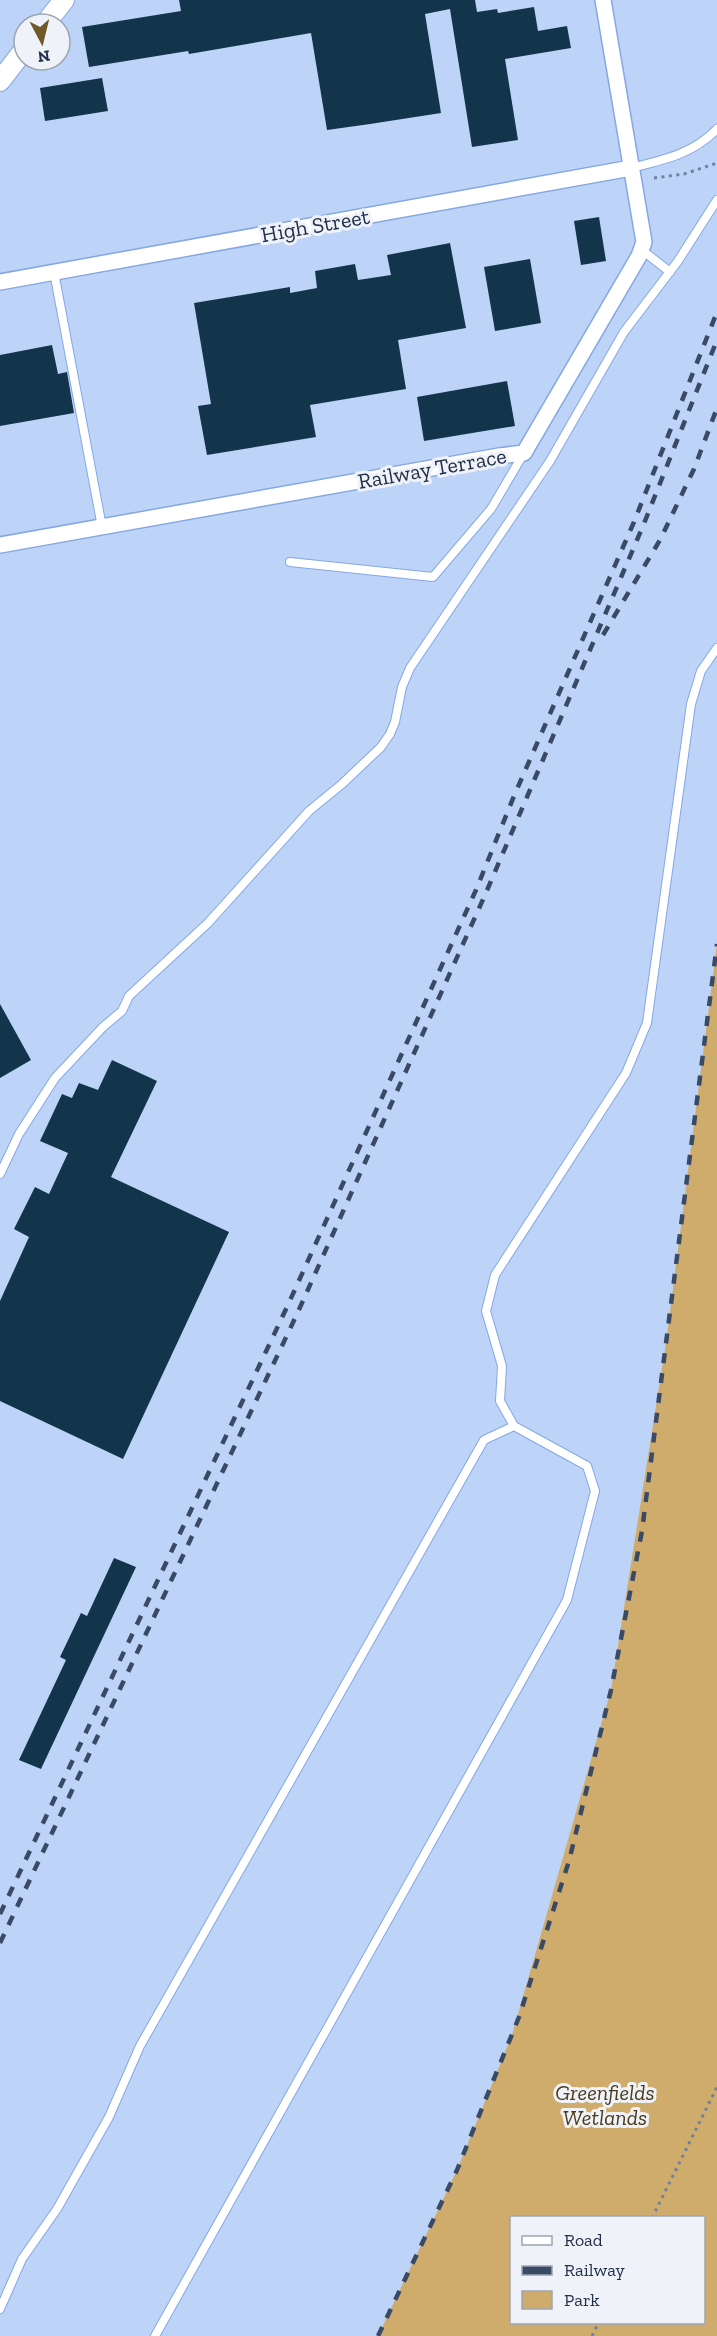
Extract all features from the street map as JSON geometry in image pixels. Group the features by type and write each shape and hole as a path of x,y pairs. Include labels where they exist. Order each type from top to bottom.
{"street":[{"path":"54,12 64,0"},
{"path":"603,0 644,232 642,250"},
{"path":"2,75 12,64"},
{"name":"High Street","path":"0,282 631,168"},
{"name":"Railway Terrace","path":"0,545 524,453 642,250"}],"lane":[{"path":"631,168 673,158 705,141 717,129"},
{"path":"0,1174 19,1134 55,1078 102,1027 122,1011 129,996 208,923 309,812 381,747 395,722 402,687 410,668 550,461 624,332 670,272 717,200"},
{"path":"642,250 670,272"},
{"path":"54,272 102,527"},
{"path":"290,562 433,577 491,509 524,453"},
{"path":"155,2336 567,1600 595,1491 587,1466 513,1426 500,1401 502,1366 486,1311 495,1275 626,1073 647,1023 691,704 701,671 717,648"},
{"path":"0,2309 22,2259 57,2209 109,2117 140,2046 484,1440 513,1426"}],"path":[{"path":"654,178 684,174 717,163"},
{"path":"652,2216 717,2087"}],"green space":[{"name":"Greenfields Wetlands","path":"717,944 717,2336 378,2336 457,2170 512,2035 611,1690 666,1343"}],"building":[{"path":"179,0 475,0 477,12 497,9 498,13 534,7 538,31 567,26 571,48 505,59 518,140 472,147 450,9 425,14 441,113 327,130 311,33 189,54 188,51 89,67 82,27 181,11"},
{"path":"102,78 108,111 45,121 40,88"},
{"path":"599,217 606,261 581,265 574,221"},
{"path":"450,243 466,328 398,340 406,389 310,405 316,437 207,455 198,406 211,404 194,303 290,287 290,293 317,288 315,271 355,264 358,280 391,275 387,255"},
{"path":"530,259 541,323 495,331 484,267"},
{"path":"52,345 58,374 67,372 74,413 0,426 0,355"},
{"path":"507,381 515,426 424,441 417,397"},
{"path":"0,1004 31,1060 0,1078"},
{"path":"112,1060 157,1081 111,1177 229,1232 123,1459 0,1401 0,1301 29,1237 14,1229 35,1187 49,1194 68,1153 40,1141 62,1094 72,1098 79,1083 98,1090"},
{"path":"114,1558 136,1567 41,1769 19,1760 66,1660 60,1657 81,1613 87,1616"}],"railway":[{"path":"0,1914 287,1307 476,890 514,796 634,522 717,312"},
{"path":"0,1943 297,1314 485,895 643,526 717,340"},
{"path":"603,635 660,540 694,469 717,408"},
{"path":"378,2336 457,2170 519,2017 569,1861 611,1690 642,1531 717,944"}]}
